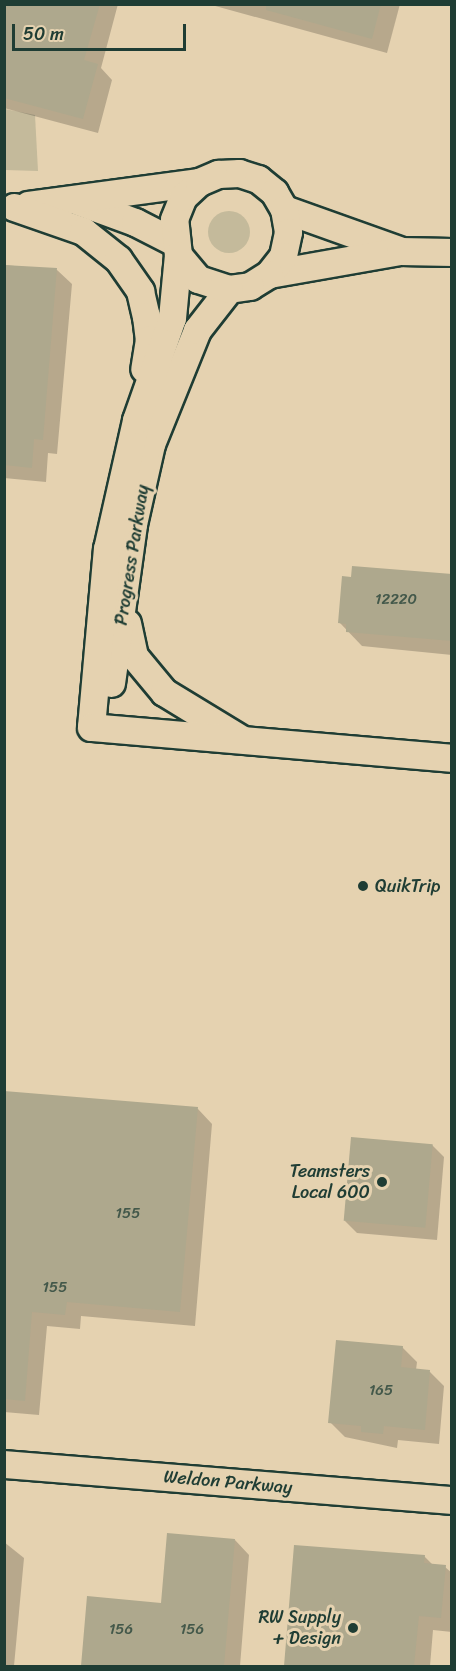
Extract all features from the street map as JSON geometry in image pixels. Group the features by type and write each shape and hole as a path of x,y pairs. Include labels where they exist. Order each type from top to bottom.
{"street":[{"path":"9,207 77,201 200,182 218,174 239,173 258,179 274,192 284,209 288,232 283,256 269,274 250,286 229,289 198,279 176,248 135,222 77,201"},
{"path":"136,420 169,329 176,248 174,219 183,197 200,182"},
{"path":"9,207 83,231 118,258 140,291 148,339 136,420"},
{"path":"284,209 411,251 452,234"},
{"path":"269,274 411,251 452,252"},
{"name":"Progress Parkway","path":"91,727 110,697 124,610 133,525 151,444 197,330 229,289"},
{"name":"Progress Parkway","path":"91,727 107,549 136,420"},
{"path":"124,610 134,656 165,692 248,743"},
{"path":"91,727 248,743 452,758"},
{"name":"Weldon Parkway","path":"4,1464 452,1500"}],"shaded area":[{"path":"5,109 35,115 38,171 5,170"},
{"path":"229,211 244,217 250,232 244,247 229,253 214,247 208,232 214,217"}],"building":[{"path":"4,4 100,4 84,60 98,64 83,119 4,98"},
{"path":"266,4 381,4 372,39 266,10"},
{"path":"4,265 57,268 43,440 34,439 32,468 4,465"},
{"path":"352,566 452,574 452,641 346,632 346,624 338,623 342,576 351,577"},
{"path":"4,1091 198,1107 180,1312 67,1302 65,1315 32,1312 25,1401 4,1399"},
{"path":"351,1137 433,1144 425,1228 344,1221"},
{"path":"336,1340 403,1346 401,1367 430,1370 425,1430 384,1426 383,1434 361,1432 361,1426 328,1423"},
{"path":"167,1533 235,1539 224,1666 81,1666 87,1596 161,1603"},
{"path":"294,1545 425,1555 424,1563 446,1565 441,1618 419,1616 414,1666 284,1666"}],"place":[{"name":"QuikTrip","path":"363,886"},
{"name":"Teamsters Local 600","path":"382,1182"},
{"name":"RW Supply + Design","path":"353,1628"}]}
